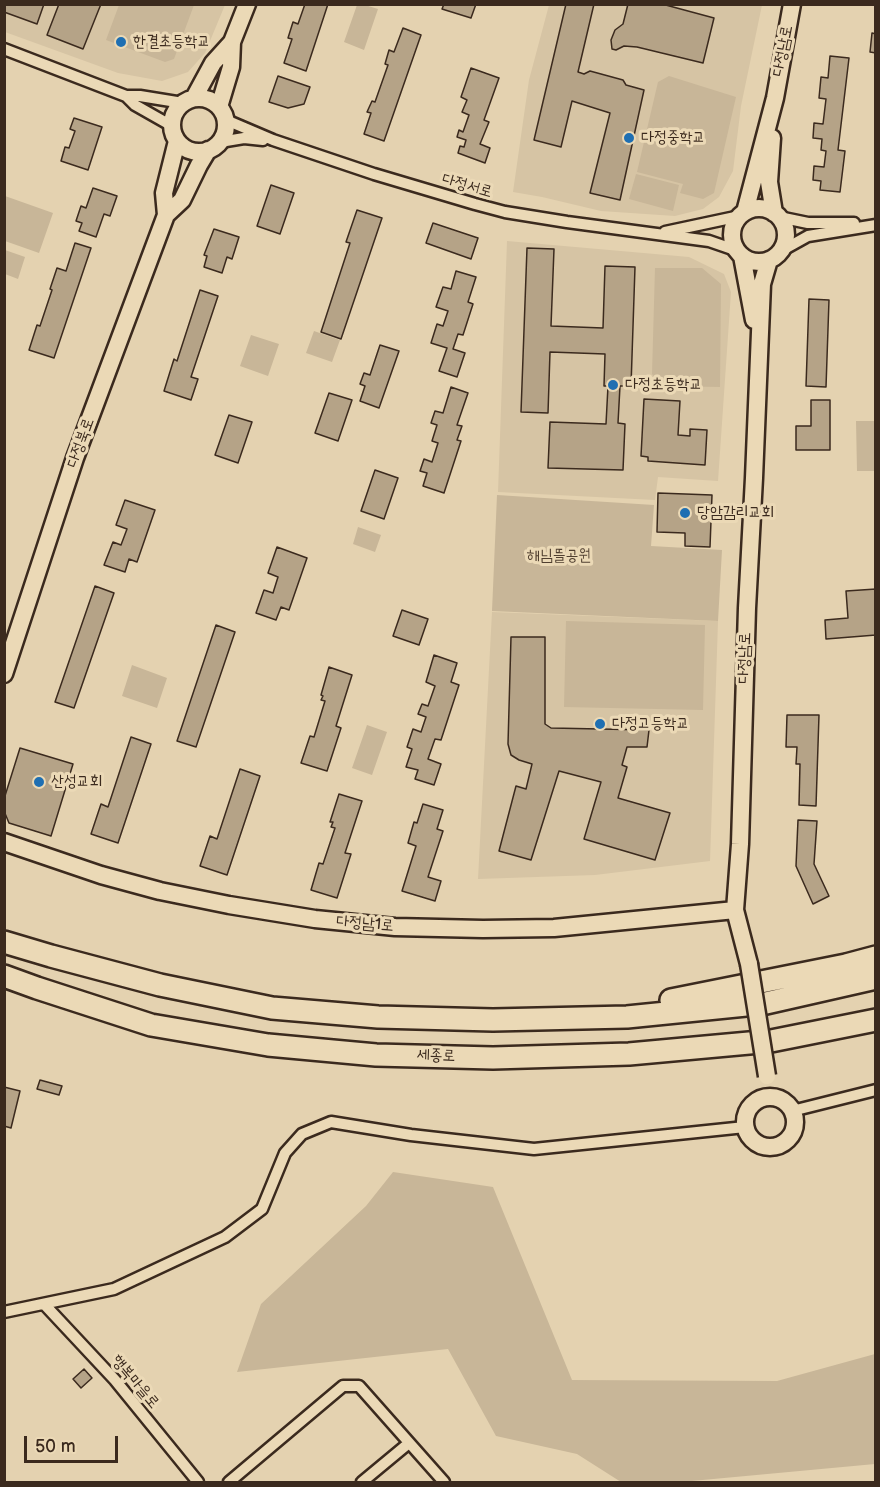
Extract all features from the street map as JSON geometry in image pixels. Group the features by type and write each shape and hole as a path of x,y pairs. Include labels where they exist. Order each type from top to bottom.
{"highway":[{"path":"4,942 160,985 272,1008 378,1017 493,1020 627,1017 765,1004 876,978"},
{"path":"558,1018 681,999 876,957"},
{"name":"세종로","path":"4,978 151,1025 268,1045 376,1055 493,1058 629,1054 771,1041 876,1020"},
{"path":"493,1058 639,1067 731,1058 876,1033"}],"street":[{"path":"166,215 183,200 199,165 224,135 223,113 231,67 232,42 247,4"},
{"name":"다정남로","path":"775,98 792,4"},
{"path":"166,215 164,193 175,133 173,117 177,109 189,100 213,63 232,42"},
{"path":"4,49 126,96 189,100 203,98 212,101 223,113 273,140"},
{"path":"126,96 175,133 184,147 191,151 200,152 244,138 273,140"},
{"path":"759,349 740,254 733,243 732,233 742,214 775,98"},
{"path":"759,349 762,284 785,239 785,227 776,215 769,182 775,98"},
{"name":"다정서로","path":"273,140 374,174 505,212 599,227 659,233"},
{"path":"659,233 742,214 754,208 764,208 776,215 808,223 876,224"},
{"name":"다정북로","path":"4,674 75,458 166,215"},
{"path":"659,233 709,241 759,262 808,236 876,224"},
{"name":"다정남로","path":"759,349 747,608 740,844 735,910 749,964 767,1076 768,1097"},
{"name":"다정남1로","path":"4,842 101,875 172,893 315,919 395,927 554,928 735,910"},
{"path":"792,1111 876,1089"},
{"path":"768,1097 781,1100 792,1111 794,1126 791,1134 780,1145 764,1146 750,1138 744,1122 750,1106 757,1100 768,1097"},
{"path":"4,1312 114,1289 225,1237 262,1209 285,1154 302,1134 331,1122 411,1135 534,1149 745,1127"},
{"name":"행복마을로","path":"45,1304 115,1380 198,1482"},
{"path":"229,1482 343,1386 359,1386 444,1482"},
{"path":"362,1482 409,1443"}],"shaded area":[{"name":"한결초등학교","path":"4,5 225,5 205,53 188,72 162,81 118,73 5,32"},
{"name":"다정중학교","path":"549,5 762,5 741,106 733,171 719,197 703,209 675,216 601,211 513,192 529,80"},
{"name":"다정초등학교","path":"507,241 689,257 724,274 731,292 718,481 658,477 655,500 498,492"},
{"name":"다정고등학교","path":"492,612 718,621 710,861 595,875 478,879"}],"green space":[{"path":"119,5 194,5 174,59 165,62 106,40"},
{"path":"357,5 378,9 364,50 344,42"},
{"path":"669,76 736,97 714,193 703,199 680,193 683,184 637,172 658,82"},
{"path":"636,174 679,185 673,211 629,199"},
{"path":"5,196 53,213 39,253 5,241"},
{"path":"5,250 25,257 18,279 5,274"},
{"path":"655,268 702,268 721,284 720,387 662,386 652,374"},
{"path":"314,331 340,340 332,362 306,353"},
{"path":"251,335 279,344 268,376 240,366"},
{"path":"856,421 875,421 875,471 857,471"},
{"name":"해님뜰공원","path":"497,495 654,505 651,546 722,550 718,621 492,611"},
{"path":"358,527 381,535 375,552 353,544"},
{"path":"566,621 705,625 703,710 564,707"},
{"path":"132,665 167,678 157,708 122,696"},
{"path":"367,725 387,732 372,775 352,768"},
{"path":"393,1172 493,1187 572,1380 777,1381 875,1354 875,1464 681,1482 621,1482 577,1454 496,1436 448,1349 237,1372 261,1304 366,1206"}],"building":[{"path":"4,4 44,4 37,24 4,12"},
{"path":"59,4 101,4 83,49 47,35"},
{"path":"305,4 328,4 306,71 284,63 292,39 288,38 293,22 298,24"},
{"path":"444,4 476,4 471,18 442,9"},
{"path":"566,4 594,4 578,72 584,74 590,71 623,80 626,85 644,90 620,200 590,193 610,113 572,101 561,147 534,140"},
{"path":"628,4 662,4 714,18 703,63 637,47 624,46 616,50 612,49 611,40 615,30 623,24"},
{"path":"403,28 421,35 384,141 364,134 371,113 367,112 372,101 375,102 388,65 385,64 389,50 394,52"},
{"path":"872,33 876,34 876,53 870,52"},
{"path":"830,56 849,58 838,150 845,151 840,192 820,190 821,181 813,180 814,166 824,167 826,151 821,150 822,139 813,138 814,123 823,124 826,99 819,98 821,77 828,78"},
{"path":"471,68 499,78 484,120 489,122 480,144 490,148 485,163 458,153 460,146 464,147 466,140 457,137 459,130 463,132 469,115 462,112 467,100 461,97"},
{"path":"278,76 310,87 304,104 288,108 269,102"},
{"path":"74,118 102,127 88,170 61,161 65,147 69,148 75,131 70,129"},
{"path":"271,185 294,193 280,234 257,226"},
{"path":"93,188 117,196 110,216 104,214 96,237 79,231 82,223 76,221 81,206 86,208"},
{"path":"357,210 382,218 341,339 321,332 350,243 346,242"},
{"path":"433,223 478,238 471,259 426,243"},
{"path":"214,229 239,237 232,259 227,257 222,273 204,267 207,256 204,255"},
{"path":"75,243 91,248 54,358 29,350 37,325 40,326 57,268 66,271"},
{"path":"527,248 554,249 551,326 603,328 605,266 635,267 631,386 620,386 618,423 625,424 623,470 548,468 550,422 606,424 608,386 604,386 605,354 550,352 548,413 521,412"},
{"path":"456,271 476,277 468,302 473,304 463,335 458,334 453,349 465,353 457,377 439,371 447,348 431,343 437,324 443,326 448,311 436,307 443,287 451,289"},
{"path":"200,290 218,296 191,377 198,379 191,400 164,391 174,359 177,361"},
{"path":"809,299 829,300 826,387 806,386"},
{"path":"380,345 399,351 379,408 360,401 365,386 360,384 364,373 370,375"},
{"path":"451,387 468,393 457,425 462,426 457,440 461,441 444,493 423,486 427,473 420,471 424,459 432,462 438,443 432,441 437,425 431,423 435,411 443,413"},
{"path":"329,393 352,400 338,441 315,433"},
{"path":"644,399 680,401 678,435 690,436 690,429 707,430 705,465 648,461 648,457 641,456"},
{"path":"811,400 830,400 830,450 796,450 796,426 811,426"},
{"path":"229,415 252,422 238,463 215,455"},
{"path":"375,470 398,478 384,519 361,511"},
{"name":"당암감리교회","path":"658,493 712,495 710,547 685,546 685,533 657,532"},
{"path":"125,500 155,510 137,562 129,559 125,572 104,565 113,542 121,545 127,529 116,525"},
{"path":"277,547 307,558 289,610 281,607 276,620 256,613 264,590 273,593 278,577 268,573"},
{"path":"95,586 114,593 74,708 55,702"},
{"path":"876,589 876,635 826,639 825,620 848,618 846,591"},
{"path":"402,610 428,619 419,645 393,636"},
{"path":"216,625 235,632 196,747 177,741"},
{"path":"511,637 545,637 545,724 551,728 649,730 647,747 627,747 622,765 627,767 618,798 670,813 655,860 584,839 601,782 559,771 531,860 499,851 516,786 526,789 532,764 511,755 508,744"},
{"path":"434,655 457,663 451,682 459,685 441,740 435,739 428,759 441,764 434,785 415,779 418,770 406,767 412,749 407,747 413,729 421,732 426,717 418,714 422,704 428,706 435,686 426,682"},
{"path":"329,667 352,675 336,726 341,728 327,771 301,763 310,736 314,737 325,701 321,700 323,696 321,695"},
{"path":"787,715 819,715 816,806 799,805 800,764 796,764 797,747 786,747"},
{"path":"131,737 151,744 118,843 91,834 101,804 108,807"},
{"name":"산성교회","path":"20,748 73,764 51,836 9,823 4,811 4,799"},
{"path":"240,769 260,776 227,875 200,866 210,836 217,839"},
{"path":"339,794 362,801 345,853 351,854 337,898 311,890 319,863 323,864 335,828 331,827 333,822 330,822"},
{"path":"423,804 443,810 437,829 443,831 428,877 441,881 435,901 402,891 416,846 408,843 414,822 417,823"},
{"path":"798,820 817,821 814,864 829,896 813,904 796,866"},
{"path":"40,1080 62,1086 59,1095 37,1089"},
{"path":"4,1087 20,1091 11,1128 4,1126"},
{"path":"84,1369 92,1378 81,1388 73,1379"}],"place":[{"name":"한결초등학교","path":"121,42"},
{"name":"다정중학교","path":"629,138"},
{"name":"다정초등학교","path":"613,385"},
{"name":"당암감리교회","path":"685,513"},
{"name":"다정고등학교","path":"600,724"},
{"name":"산성교회","path":"39,782"}]}
